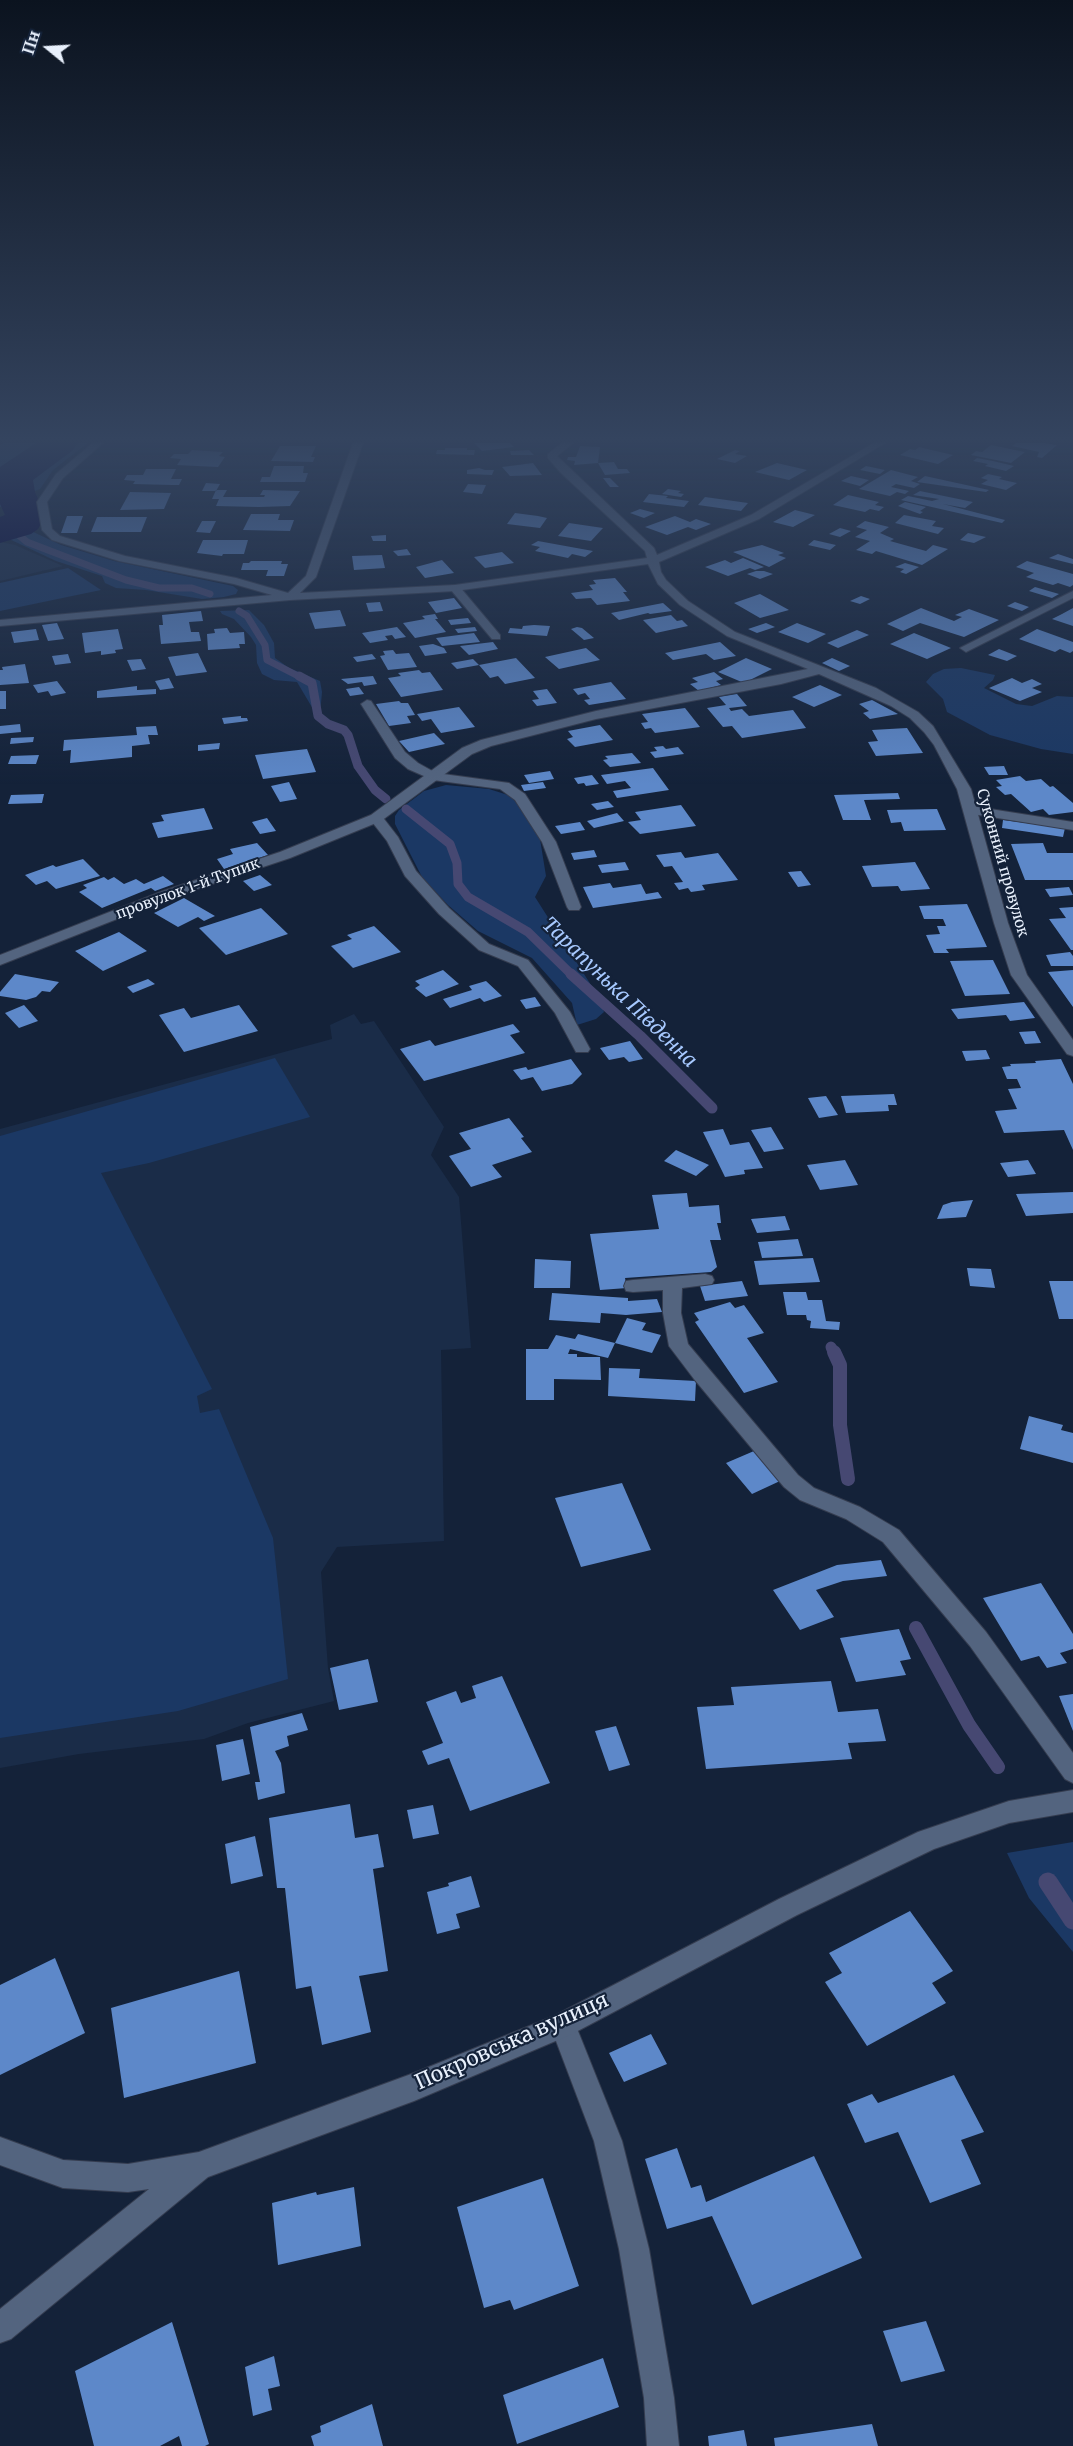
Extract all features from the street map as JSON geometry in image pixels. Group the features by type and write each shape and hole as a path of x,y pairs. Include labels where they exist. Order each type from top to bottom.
{"street":[{"path":"117,557 236,582 290,597"},
{"path":"290,597 311,577 318,557"},
{"path":"0,622 290,597 455,588 653,560 660,557"},
{"name":"Суконний провулок","path":"653,560 662,582 699,614 739,637 872,691 905,709 922,722 940,745 963,789 971,810 1000,923 1019,975 1073,1051"},
{"path":"455,588 496,638"},
{"path":"966,648 1073,594"},
{"path":"433,776 467,751 504,737 596,715 781,680 819,670"},
{"path":"367,704 400,754 413,766 433,776 496,783 510,789 520,797 549,842 574,907"},
{"name":"провулок 1-й Тупик","path":"0,960 168,894 285,855 376,818 433,776"},
{"path":"971,810 1073,826"},
{"path":"376,818 393,840 410,873 444,911 484,947 523,963 562,1012 582,1049"},
{"path":"633,1286 705,1280"},
{"path":"673,1283 672,1313 677,1338 680,1346 701,1374 791,1481 807,1494 853,1513 891,1536 978,1639 1073,1772"},
{"name":"Покровська вулиця","path":"0,2151 63,2174 128,2178 199,2166 414,2087 563,2025 788,1907 927,1840 1009,1812 1073,1801"},
{"path":"563,2025 608,2141 631,2238 659,2398 663,2446"},
{"path":"0,2328 199,2166"}],"shaded area":[{"path":"0,557 43,557 63,566 0,581"},
{"path":"48,557 101,557 233,586 238,590 236,594 224,597 202,599 146,590 116,588 105,583 102,576"},
{"path":"68,568 101,590 0,611 0,583"},
{"path":"249,610 264,625 274,643 275,658 289,668 320,681 322,692 320,714 316,714 297,682 274,680 262,674 257,663 256,645 251,637 234,619 220,611"},
{"path":"961,668 995,675 984,688 1016,704 1032,706 1057,696 1073,697 1073,754 1041,749 990,735 947,712 943,699 926,682 933,674 944,669"},
{"path":"446,785 489,789 511,796 522,810 540,839 546,876 535,897 598,996 604,1012 596,1019 577,1025 572,1003 532,958 478,931 448,905 422,877 395,824 395,816 399,810 424,791"},
{"path":"354,1014 361,1024 374,1021 444,1127 431,1155 459,1197 471,1348 441,1350 444,1541 337,1547 321,1572 328,1668 334,1701 248,1723 204,1739 79,1754 0,1768 0,1129 332,1039 330,1025"},
{"path":"275,1058 310,1117 149,1163 101,1173 212,1389 197,1396 200,1413 219,1409 273,1538 288,1679 178,1711 0,1738 0,1136"},
{"path":"1073,1842 1073,1952 1029,1898 1007,1853"}],"building":[{"path":"352,557 382,557 385,568 354,570"},
{"path":"474,557 508,557 514,563 485,568"},
{"path":"745,557 786,558 769,567"},
{"path":"896,557 935,557 922,565"},
{"path":"1067,557 1073,559 1073,564 1049,558"},
{"path":"743,558 764,567 755,570 750,568 728,576 705,567 725,560 731,563"},
{"path":"442,560 454,573 425,578 416,567"},
{"path":"282,561 281,564 288,564 284,576 266,576 268,570 241,570 243,563"},
{"path":"1027,561 1073,574 1073,585 1070,587 1058,583 1053,585 1026,577 1034,573 1016,567"},
{"path":"905,563 919,567 906,574 900,572 904,569 895,567"},
{"path":"756,571 773,574 760,579 747,574"},
{"path":"615,578 627,592 623,592 630,601 597,605 591,598 576,599 571,593 593,590 589,585 596,584 593,580"},
{"path":"1035,587 1059,594 1052,598 1029,591"},
{"path":"760,594 789,610 760,618 734,603"},
{"path":"861,596 870,599 860,604 850,601"},
{"path":"454,598 462,608 436,613 428,602"},
{"path":"380,602 383,611 369,612 366,603"},
{"path":"1015,602 1029,607 1022,611 1007,606"},
{"path":"663,603 672,611 648,613 619,620 611,613"},
{"path":"921,608 954,621 962,617 955,615 969,609 999,620 964,637 920,623 903,631 887,624"},
{"path":"1073,608 1073,626 1052,619 1062,614"},
{"path":"340,610 346,626 315,629 309,613"},
{"path":"201,611 203,621 189,622 191,632 199,632 201,641 161,644 159,625 163,625 162,615"},
{"path":"435,614 438,619 435,619 446,632 415,638 403,623 425,619 422,616"},
{"path":"671,615 688,626 656,633 643,620"},
{"path":"468,618 471,623 451,625 448,620"},
{"path":"57,623 64,639 48,641 42,625"},
{"path":"766,623 775,627 757,633 748,629"},
{"path":"797,623 826,634 808,643 778,632"},
{"path":"523,626 550,626 547,636 508,633 510,628 522,629"},
{"path":"397,627 406,637 395,639 392,635 385,636 388,640 370,643 362,633"},
{"path":"475,627 477,631 458,633 455,629"},
{"path":"227,628 230,633 244,632 245,644 239,644 240,648 208,650 207,634 215,633 214,629"},
{"path":"582,628 594,638 584,640 571,629"},
{"path":"36,629 39,640 14,643 11,632"},
{"path":"118,629 123,649 115,650 116,653 101,655 101,651 85,653 82,633"},
{"path":"1037,629 1073,642 1073,651 1070,653 1060,649 1055,652 1019,639"},
{"path":"857,630 869,635 838,648 827,643"},
{"path":"474,633 480,642 442,646 436,638"},
{"path":"914,633 951,648 927,659 890,644"},
{"path":"493,642 498,649 469,655 460,646"},
{"path":"720,642 736,656 714,660 706,654 673,660 665,653"},
{"path":"433,644 444,648 447,653 425,656 419,646"},
{"path":"586,648 600,660 559,669 545,657"},
{"path":"999,649 1017,656 1007,661 988,655"},
{"path":"393,650 396,654 409,653 417,667 388,670 380,656 385,655 383,651"},
{"path":"198,653 207,672 176,676 168,657"},
{"path":"68,654 71,663 55,665 52,656"},
{"path":"372,654 376,659 357,662 353,657"},
{"path":"516,658 535,678 505,684 498,676 490,678 479,665"},
{"path":"746,658 772,669 744,683 718,672"},
{"path":"832,658 850,666 839,671 822,663"},
{"path":"141,659 146,669 132,671 127,660"},
{"path":"473,659 479,665 457,669 451,663"},
{"path":"25,664 29,683 0,685 2,667"},
{"path":"419,670 422,673 430,672 443,690 401,697 388,678 401,676 398,673"},
{"path":"714,672 723,679 716,681 721,685 699,691 690,684 698,682 692,678"},
{"path":"373,676 377,684 364,686 362,682 348,684 341,679"},
{"path":"169,678 174,688 160,690 155,681"},
{"path":"1012,678 1022,683 1032,679 1042,684 1032,688 1042,692 1020,701 989,688"},
{"path":"57,681 66,693 51,696 48,691 38,693 33,685"},
{"path":"611,682 626,699 589,705 584,700 590,699 585,693 578,695 573,689"},
{"path":"820,685 842,695 814,707 792,697"},
{"path":"137,686 137,690 156,689 156,694 97,698 97,691"},
{"path":"359,687 364,694 350,696 346,689"},
{"path":"547,689 557,703 537,706 532,700 539,699 533,691"},
{"path":"0,691 6,691 6,709 0,709"},
{"path":"737,694 747,706 729,708 731,711 742,709 749,716 793,710 806,728 742,738 732,726 723,727 707,708 726,705 719,697"},
{"path":"872,700 898,714 870,719 863,713 869,711 859,704"},
{"path":"399,701 408,703 415,715 407,716 411,723 389,726 376,704"},
{"path":"459,707 475,727 441,733 431,719 422,721 417,714"},
{"path":"685,708 700,727 655,733 651,728 645,729 641,723 648,722 642,714"},
{"path":"241,716 241,718 247,718 248,721 224,724 222,718"},
{"path":"20,724 21,732 0,734 0,726"},
{"path":"600,725 613,740 575,747 567,739 573,737 568,731"},
{"path":"156,726 158,735 148,735 150,744 132,746 132,757 70,763 71,750 63,751 64,740 137,735 136,727"},
{"path":"907,728 923,753 876,756 868,742 878,741 872,730"},
{"path":"434,733 445,744 409,752 399,741"},
{"path":"34,737 33,742 10,744 11,738"},
{"path":"220,743 219,749 198,751 198,745"},
{"path":"663,746 666,749 678,747 684,754 655,758 650,752 657,751 654,747"},
{"path":"307,749 316,772 263,779 255,755"},
{"path":"632,753 641,763 610,767 603,760 608,759 605,756"},
{"path":"39,755 36,764 8,764 11,756"},
{"path":"1004,766 1008,775 989,775 984,767"},
{"path":"653,768 669,790 617,798 613,791 631,788 625,781 607,784 601,775"},
{"path":"550,771 554,779 529,783 524,775"},
{"path":"592,775 599,784 586,786 584,783 578,784 574,778"},
{"path":"1020,776 1026,781 1041,779 1050,787 1053,786 1073,803 1073,812 1049,815 1043,809 1031,812 1011,794 1005,795 996,787 1002,786 996,780"},
{"path":"289,782 297,799 280,802 271,786"},
{"path":"543,782 546,788 524,791 521,785"},
{"path":"898,793 900,799 864,800 871,820 843,820 834,795"},
{"path":"44,794 42,803 8,804 11,795"},
{"path":"608,801 614,807 597,810 591,804"},
{"path":"681,805 696,826 640,834 628,822 641,820 635,812"},
{"path":"204,808 213,829 158,838 152,823 164,821 161,815"},
{"path":"937,809 946,830 904,831 901,822 891,823 887,810"},
{"path":"617,813 624,821 594,828 587,821"},
{"path":"267,818 276,831 260,834 252,822"},
{"path":"1003,820 1065,828 1063,837 1002,828"},
{"path":"580,822 585,830 561,834 555,826"},
{"path":"257,843 268,855 224,869 217,859 233,854 230,849"},
{"path":"1043,843 1047,853 1073,853 1073,880 1025,880 1011,844"},
{"path":"594,850 597,857 574,860 571,853"},
{"path":"681,852 685,858 718,853 738,880 702,885 705,890 691,892 688,888 679,890 674,883 683,882 672,866 664,867 656,855"},
{"path":"83,859 100,876 56,889 47,881 36,885 25,875 53,865 56,867"},
{"path":"625,862 629,870 602,873 598,865"},
{"path":"915,862 930,889 901,891 898,886 872,887 862,866"},
{"path":"801,871 811,885 798,887 788,872"},
{"path":"260,875 272,885 254,891 243,881"},
{"path":"163,876 174,884 155,891 151,888 102,908 79,892 87,888 83,885 104,877 108,880 114,877 124,884 136,879 144,884"},
{"path":"610,883 613,888 641,884 646,894 658,892 662,898 593,908 583,887"},
{"path":"1069,887 1073,895 1050,897 1045,889"},
{"path":"184,898 215,916 204,921 198,917 178,927 154,913"},
{"path":"967,904 987,947 946,949 949,953 934,953 926,935 940,934 937,926 946,926 943,919 924,919 919,906"},
{"path":"1073,907 1073,950 1071,950 1049,919 1066,918 1059,908"},
{"path":"261,908 288,934 226,955 199,928"},
{"path":"374,926 401,952 353,968 331,946 352,939 347,935"},
{"path":"119,932 147,951 103,971 75,951"},
{"path":"1070,952 1073,956 1073,966 1051,966 1046,955"},
{"path":"993,960 1010,994 965,996 950,961"},
{"path":"443,970 459,984 426,997 415,988 420,985 415,981"},
{"path":"1073,970 1073,1007 1048,972"},
{"path":"15,974 59,982 50,992 42,991 36,997 26,1000 0,996 0,992"},
{"path":"148,979 155,984 133,993 127,987"},
{"path":"486,981 502,996 484,1002 480,998 450,1008 443,999 472,990 469,986"},
{"path":"535,997 541,1006 526,1009 520,1000"},
{"path":"1024,1002 1035,1018 1010,1021 1006,1015 958,1019 951,1009"},
{"path":"24,1005 38,1021 19,1028 5,1013"},
{"path":"239,1005 258,1031 184,1052 159,1015 184,1008 191,1018"},
{"path":"513,1024 520,1032 510,1035 525,1053 424,1081 400,1049 430,1040 435,1046"},
{"path":"1035,1031 1041,1043 1025,1044 1019,1032"},
{"path":"630,1041 643,1059 629,1062 624,1057 609,1060 600,1048"},
{"path":"986,1050 990,1059 966,1061 962,1051"},
{"path":"571,1059 582,1074 572,1084 542,1091 533,1077 521,1080 513,1070 526,1067 528,1070"},
{"path":"1061,1059 1073,1084 1073,1150 1064,1130 1004,1133 995,1111 1017,1109 1008,1089 1021,1088 1017,1079 1007,1079 1002,1067 1011,1066 1010,1064"},
{"path":"894,1094 897,1105 888,1105 889,1111 846,1113 841,1096"},
{"path":"826,1096 838,1115 819,1118 808,1098"},
{"path":"509,1118 532,1152 492,1165 502,1177 471,1187 449,1156 471,1149 459,1133"},
{"path":"771,1127 784,1149 764,1152 751,1130"},
{"path":"723,1129 730,1145 749,1142 763,1168 744,1170 745,1174 725,1177 703,1132"},
{"path":"676,1150 709,1165 696,1176 664,1161"},
{"path":"845,1160 858,1185 820,1190 807,1165"},
{"path":"1028,1160 1036,1174 1008,1177 1000,1163"},
{"path":"1073,1192 1073,1213 1026,1216 1016,1194"},
{"path":"687,1193 689,1207 719,1205 721,1223 717,1223 721,1240 710,1240 717,1267 711,1272 625,1278 627,1288 600,1290 590,1234 659,1229 652,1195"},
{"path":"973,1200 966,1217 937,1219 943,1205"},
{"path":"785,1216 790,1230 757,1233 751,1219"},
{"path":"798,1239 803,1256 762,1258 758,1242"},
{"path":"813,1258 820,1282 759,1285 754,1261"},
{"path":"535,1259 571,1261 570,1288 534,1288"},
{"path":"967,1268 991,1269 995,1288 970,1286"},
{"path":"742,1281 748,1296 705,1301 700,1286"},
{"path":"1049,1281 1073,1281 1073,1319 1059,1319"},
{"path":"783,1292 806,1292 808,1300 822,1300 826,1321 840,1322 839,1330 810,1328 811,1321 807,1320 806,1315 787,1315"},
{"path":"552,1293 628,1298 628,1301 657,1299 662,1312 626,1315 601,1313 600,1323 549,1320"},
{"path":"730,1302 735,1308 744,1305 764,1333 747,1338 778,1382 744,1393 695,1322 699,1320 694,1313"},
{"path":"627,1318 646,1323 642,1330 661,1335 652,1353 615,1343"},
{"path":"578,1334 615,1343 608,1358 570,1349 568,1354 577,1354 577,1357 600,1357 601,1380 554,1379 554,1400 526,1400 526,1349 548,1349 556,1335 575,1339"},
{"path":"609,1368 640,1369 639,1378 696,1381 695,1401 608,1396"},
{"path":"1029,1416 1063,1425 1061,1430 1073,1433 1073,1463 1020,1449"},
{"path":"754,1451 780,1481 752,1494 726,1463"},
{"path":"622,1483 651,1550 581,1567 555,1498"},
{"path":"881,1560 887,1576 843,1581 816,1590 834,1617 800,1630 773,1590 837,1565"},
{"path":"1041,1583 1073,1634 1073,1649 1060,1653 1067,1663 1047,1668 1039,1656 1021,1661 983,1598"},
{"path":"899,1629 911,1659 900,1661 906,1675 856,1682 840,1638"},
{"path":"368,1659 378,1702 339,1710 330,1668"},
{"path":"502,1676 550,1783 470,1811 449,1758 428,1765 422,1751 443,1743 426,1702 456,1691 461,1703 476,1698 472,1686"},
{"path":"831,1681 838,1712 878,1709 886,1741 848,1743 852,1759 706,1769 697,1707 734,1705 731,1687"},
{"path":"1073,1694 1073,1731 1059,1696"},
{"path":"302,1713 308,1730 287,1736 289,1746 275,1751 281,1763 285,1793 258,1800 255,1782 260,1782 250,1727"},
{"path":"616,1726 630,1765 609,1771 595,1731"},
{"path":"243,1739 250,1774 222,1781 216,1745"},
{"path":"350,1804 355,1838 378,1834 384,1867 373,1869 388,1971 359,1976 371,2032 322,2045 311,1986 296,1989 285,1888 277,1888 269,1818"},
{"path":"433,1805 439,1834 413,1839 407,1810"},
{"path":"255,1836 263,1876 231,1884 225,1844"},
{"path":"471,1876 480,1907 456,1914 460,1928 437,1934 427,1892 449,1886 448,1883"},
{"path":"910,1911 953,1971 932,1983 946,2003 867,2046 825,1982 842,1973 829,1953"},
{"path":"55,1958 85,2033 0,2075 0,1985"},
{"path":"239,1971 256,2063 124,2098 111,2008"},
{"path":"651,2034 667,2064 624,2082 609,2053"},
{"path":"954,2075 984,2132 961,2140 981,2184 930,2203 898,2132 865,2143 847,2104 872,2094 878,2103"},
{"path":"677,2148 691,2188 701,2185 706,2202 814,2156 862,2258 752,2305 712,2216 667,2229 645,2159"},
{"path":"543,2178 579,2286 514,2310 510,2300 484,2308 457,2207"},
{"path":"354,2187 361,2246 278,2265 272,2203 316,2192 317,2195"},
{"path":"926,2321 945,2371 901,2382 883,2331"},
{"path":"172,2322 209,2444 182,2446 179,2436 160,2446 94,2446 75,2371"},
{"path":"274,2356 280,2386 268,2389 272,2410 253,2416 245,2367"},
{"path":"603,2358 619,2407 517,2444 503,2395"},
{"path":"372,2404 383,2446 314,2446 311,2436 321,2432 320,2426"},
{"path":"872,2424 878,2446 775,2446 774,2438"},
{"path":"744,2430 747,2446 709,2446 708,2436"}],"waterway":[{"name":"Тарапунька Південна","path":"66,557 126,580 159,588 192,588 210,594"},
{"name":"Тарапунька Південна","path":"239,611 247,616 265,645 267,660 302,678"},
{"name":"Тарапунька Південна","path":"299,676 312,683 318,716 328,724 344,730 348,735 358,766 375,790 386,799"},
{"name":"Тарапунька Південна","path":"406,809 450,844 457,863 458,884 468,897 528,932 572,975"},
{"name":"Тарапунька Південна","path":"571,974 640,1036 712,1108"},
{"name":"Тарапунька Південна","path":"831,1347 834,1354"},
{"name":"Тарапунька Південна","path":"834,1352 840,1365 840,1425 848,1479"},
{"name":"Тарапунька Південна","path":"916,1628 969,1725 998,1767"},
{"name":"Тарапунька Південна","path":"1048,1882 1073,1920"}]}
